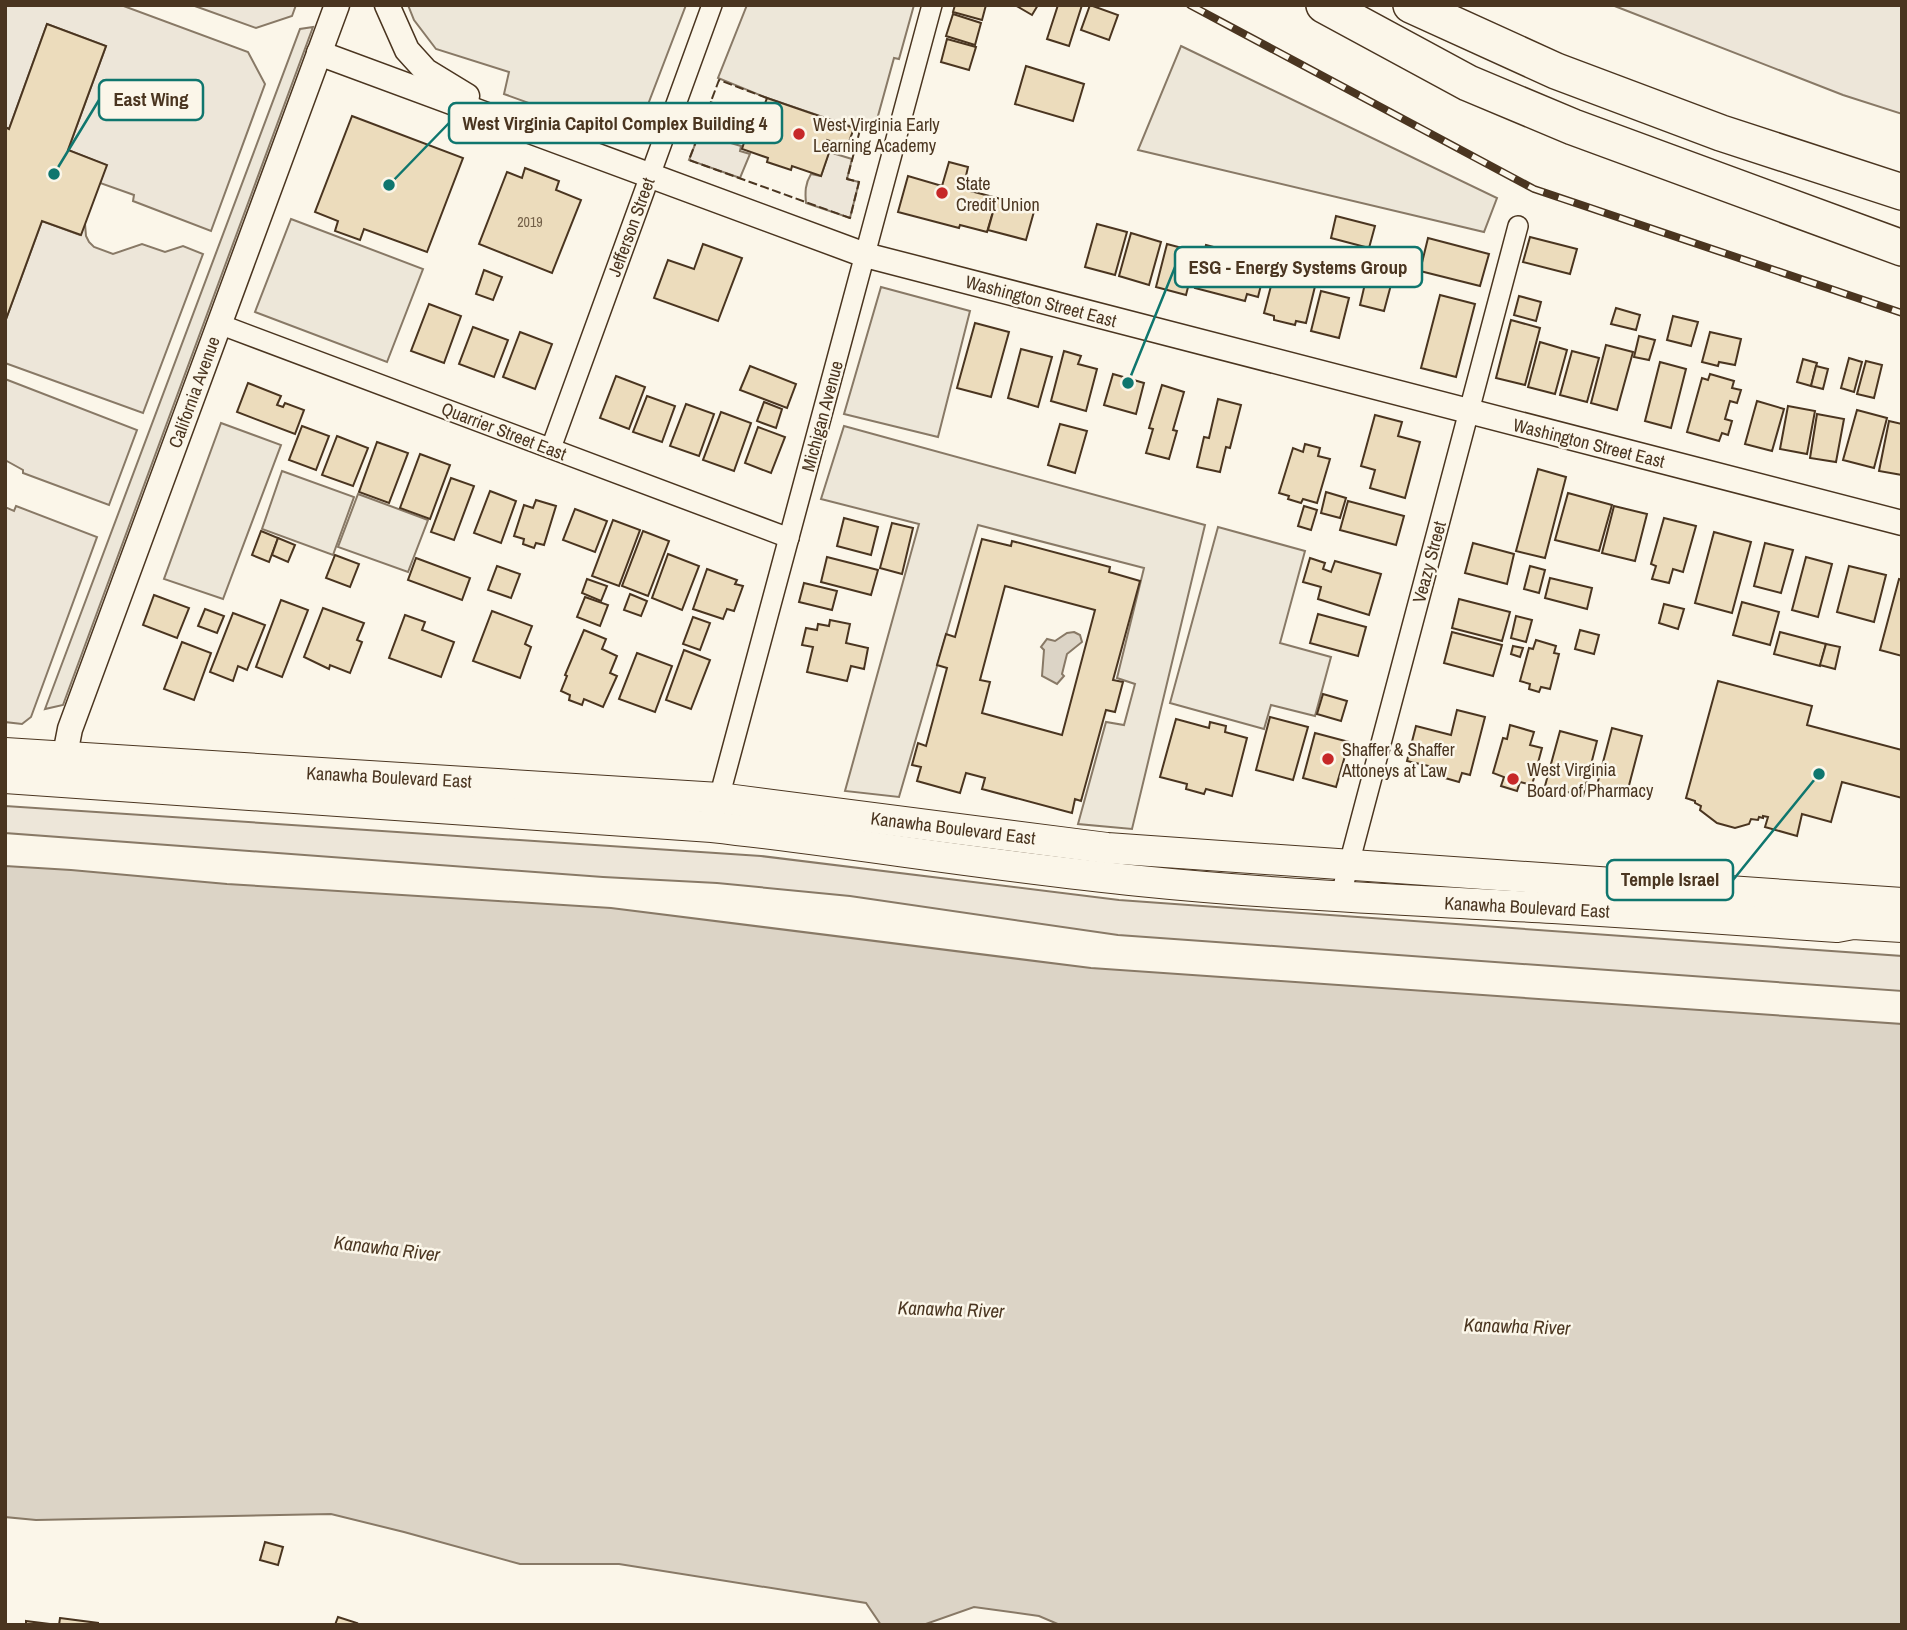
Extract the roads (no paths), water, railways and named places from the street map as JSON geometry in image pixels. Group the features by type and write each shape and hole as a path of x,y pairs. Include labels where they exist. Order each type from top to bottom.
{"highway":[{"path":"1324,5 1468,83 1573,127 1902,248"},
{"path":"1411,5 1556,71 1721,133 1902,192"}],"main road":[{"name":"Kanawha Boulevard East","path":"5,753 62,769 712,827 826,839 998,866 1140,881 1340,898 1567,909 1837,927 1853,924 1902,927"},
{"name":"Kanawha Boulevard East","path":"5,778 62,769 719,798 1107,848 1902,903"},
{"name":"Kanawha Boulevard East","path":"1837,927 1850,935 1902,940"}],"street":[{"name":"California Avenue","path":"62,769 70,729 337,5"},
{"path":"387,5 407,50 426,71 465,94 488,116"},
{"name":"Jefferson Street","path":"551,448 712,5"},
{"name":"Michigan Avenue","path":"712,827 932,5"},
{"name":"Washington Street East","path":"319,53 865,255 1902,523"},
{"name":"Veazy Street","path":"1340,898 1518,226"},
{"name":"Quarrier Street East","path":"219,324 789,538"}],"water":[{"path":"1074,632 1080,635 1082,642 1067,654 1062,674 1064,676 1057,684 1042,676 1044,650 1041,647 1047,639 1055,641"},
{"name":"Kanawha River","path":"5,866 227,884 611,908 1091,968 1902,1024 1902,1625 1060,1625 1039,1616 974,1607 923,1625 881,1625 866,1603 619,1564 520,1564 331,1514 36,1520 5,1517"}],"railway":[{"path":"1190,5 1534,189 1902,313"}],"place":[{"name":"West Virginia Early Learning Academy","path":"799,134"},
{"name":"East Wing","path":"54,174"},
{"name":"West Virginia Capitol Complex Building 4","path":"389,185"},
{"name":"State Credit Union","path":"942,193"},
{"name":"ESG - Energy Systems Group","path":"1128,383"},
{"name":"Shaffer & Shaffer Attoneys at Law","path":"1328,759"},
{"name":"Temple Israel","path":"1819,774"},
{"name":"West Virginia Board of Pharmacy","path":"1513,779"}]}
